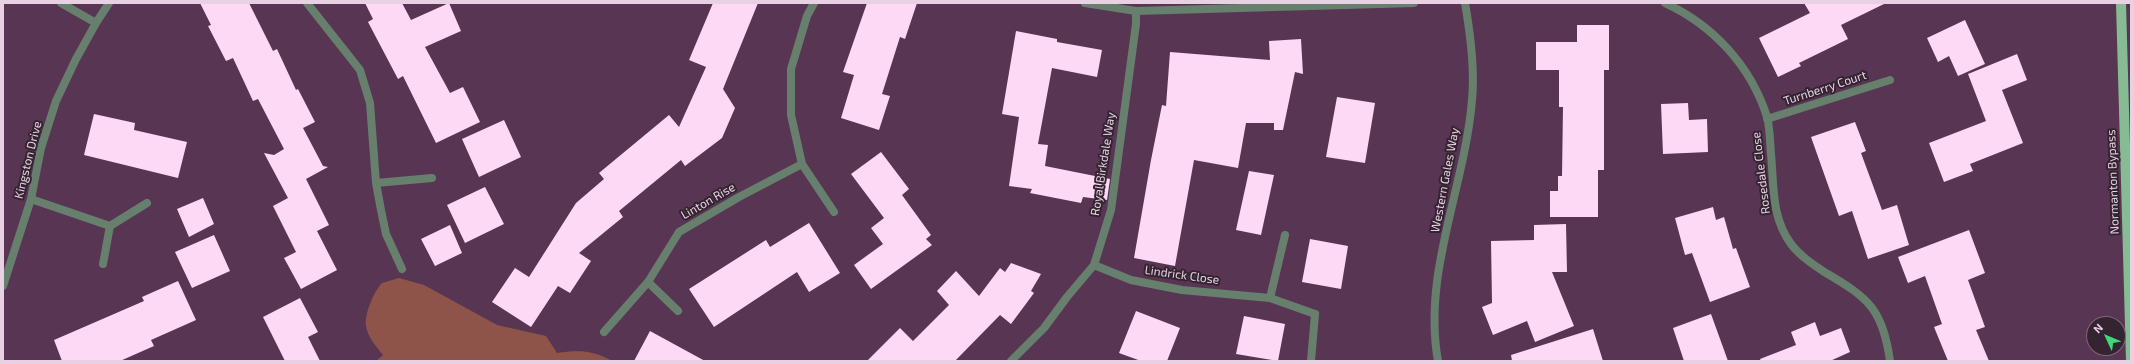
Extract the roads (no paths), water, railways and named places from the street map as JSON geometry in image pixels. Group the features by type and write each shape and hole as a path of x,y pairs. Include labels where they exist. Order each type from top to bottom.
{"main road":[{"name":"Normanton Bypass","path":"2121,3 2131,361"}],"street":[{"path":"61,3 96,23"},
{"name":"Kingston Drive","path":"3,286 7,263 31,199 41,148 56,101 96,23 109,3"},
{"path":"307,3 360,70 370,103 376,183 386,234 402,269"},
{"path":"814,3 807,16 791,69 791,115 802,164 834,212"},
{"path":"1085,3 1136,11 1288,4 1414,3"},
{"name":"Western Gales Way","path":"1438,361 1435,346 1435,295 1462,166 1472,99 1470,30 1466,3"},
{"name":"Rosedale Close","path":"1665,3 1698,20 1716,36 1732,53 1760,97 1767,119 1775,208 1782,227 1791,244 1804,257 1854,289 1868,302 1879,318 1887,339 1890,361"},
{"name":"Royal Birkdale Way","path":"1010,361 1044,328 1067,297 1094,265 1110,210 1135,32 1136,11"},
{"name":"Turnberry Court","path":"1767,119 1890,80"},
{"name":"Linton Rise","path":"604,332 648,282 679,232 739,197 802,164"},
{"path":"376,183 432,178"},
{"path":"31,199 110,226"},
{"path":"103,264 110,226 147,203"},
{"path":"1270,298 1285,235"},
{"name":"Lindrick Close","path":"1094,265 1132,280 1174,288 1270,298 1315,314 1311,361"},
{"path":"648,282 678,311"}]}
